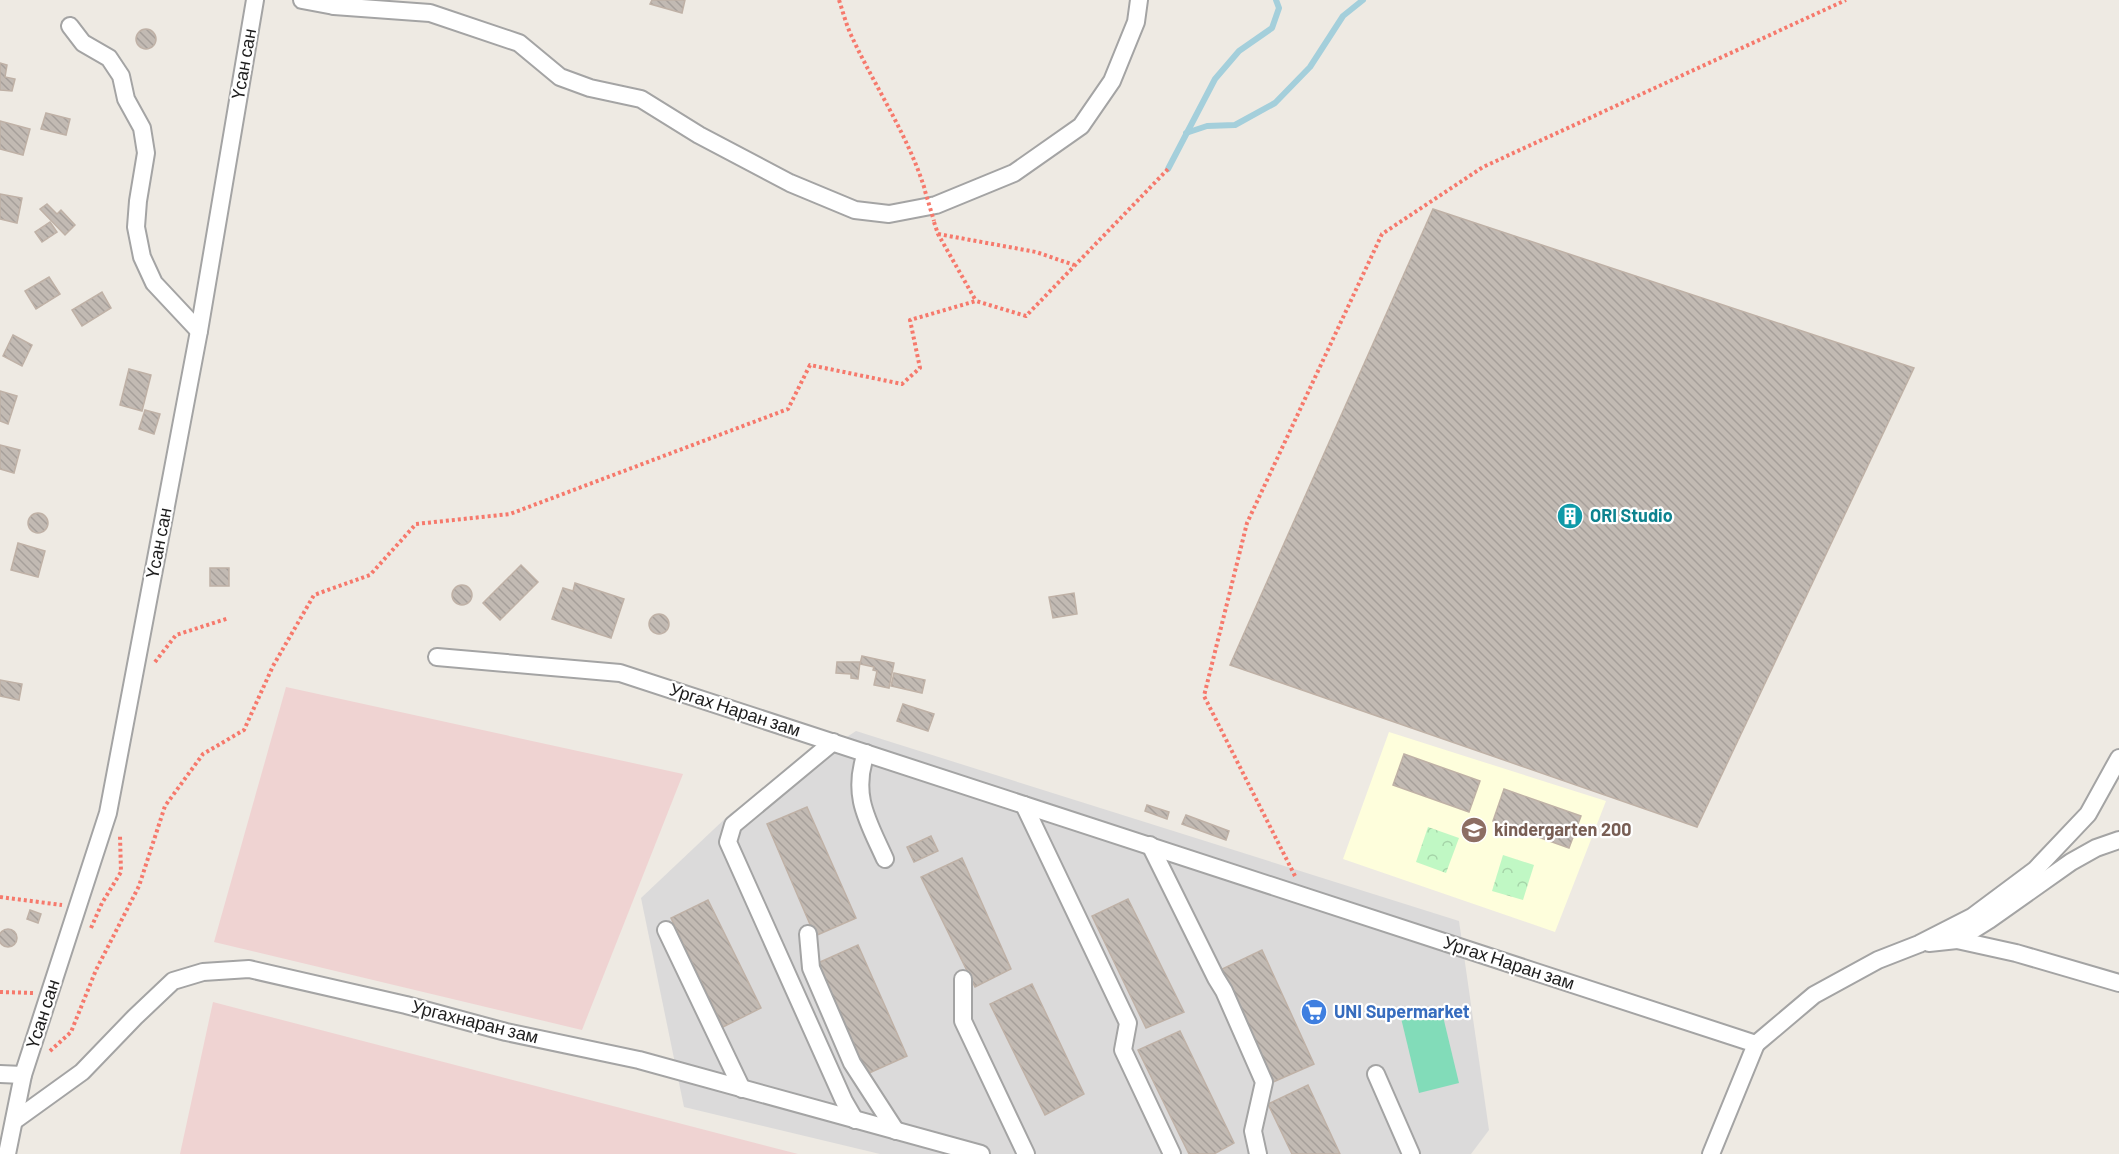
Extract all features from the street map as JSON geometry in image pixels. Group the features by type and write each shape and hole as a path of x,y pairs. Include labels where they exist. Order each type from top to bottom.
{"street":[{"name":"Үсан сан","path":"7,1154 23,1075 108,813 199,331 255,0"},
{"path":"302,0 333,6 430,13 519,43 560,77 641,99 699,135 790,183 855,210 890,214 936,205 1014,173 1081,126 1112,81 1136,22 1139,0"},
{"path":"333,6 359,0"},
{"path":"70,26 83,43 109,58 121,76 126,99 142,128 146,153 136,227 142,257 154,283 199,331"},
{"name":"Ургах Наран зам","path":"437,657 620,673 1756,1044"},
{"path":"833,742 733,825 728,842 839,1090 855,1120"},
{"path":"866,753 861,769 859,791 862,809 885,859"},
{"path":"1711,1154 1756,1044 1814,995 1878,960 1919,944 1972,917 2035,870 2088,814 2119,758"},
{"path":"1024,805 1128,1023 1123,1050 1172,1154"},
{"path":"1957,940 2071,862 2096,848 2119,840"},
{"path":"1150,845 1224,991 1264,1082 1253,1131 1258,1154"},
{"path":"666,930 742,1089"},
{"path":"808,934 811,968 852,1063 896,1131"},
{"path":"1919,944 1957,940 2016,953 2119,983"},
{"name":"Ургахнаран зам","path":"14,1121 82,1072 173,981 203,972 249,969 406,1005 506,1032 639,1060 981,1154"},
{"path":"963,979 963,1021 1026,1154"},
{"path":"0,1074 23,1075"},
{"path":"1376,1074 1411,1154"}],"path":[{"path":"839,0 850,34 885,99 920,176 938,234 976,302"},
{"path":"1304,895 1204,696 1248,523 1382,234 1483,167 1846,0"},
{"path":"47,1054 71,1032 96,970 139,886 165,806 203,754 244,730 273,666 314,595 370,575 416,524 510,514 788,408 810,365 902,384 920,368 910,320 976,302 1026,316 1168,169"},
{"path":"938,234 1036,252 1075,265"},
{"path":"150,668 176,636 229,618"},
{"path":"0,897 78,906"},
{"path":"0,992 50,993"}],"shaded area":[{"path":"286,687 683,774 582,1030 214,942"},
{"path":"856,731 1459,921 1489,1130 1471,1154 880,1154 684,1107 641,898 731,813"},
{"name":"kindergarten 200","path":"1389,732 1606,801 1555,932 1343,859"},
{"path":"213,1002 798,1154 180,1154"}],"green space":[{"path":"1428,827 1459,838 1446,873 1416,862"},
{"path":"1503,855 1534,865 1523,900 1492,891"},
{"path":"1441,1008 1459,1083 1419,1093 1401,1018"}],"building":[{"path":"652,0 685,0 682,13 650,4"},
{"path":"146,29 153,32 156,39 153,46 146,49 139,46 136,39 139,32"},
{"path":"0,63 7,65 5,77 15,79 12,91 0,90"},
{"path":"46,113 70,119 66,135 41,129"},
{"path":"0,121 30,129 23,155 0,149"},
{"path":"0,194 22,198 17,223 0,219"},
{"path":"47,204 57,214 61,210 75,225 65,235 40,209"},
{"name":"ORI Studio","path":"1433,209 1914,368 1697,827 1230,665"},
{"path":"50,222 57,232 42,242 35,232"},
{"path":"49,277 60,294 36,309 25,291"},
{"path":"102,292 111,308 82,326 72,310"},
{"path":"13,335 32,345 22,366 3,356"},
{"path":"129,369 151,375 142,411 120,405"},
{"path":"0,391 17,396 8,424 0,421"},
{"path":"145,410 160,414 154,434 139,429"},
{"path":"0,445 20,450 14,473 0,469"},
{"path":"38,513 45,516 48,523 45,530 38,533 31,530 28,523 31,516"},
{"path":"18,543 45,551 38,577 11,570"},
{"path":"521,565 538,582 500,620 483,603"},
{"path":"210,568 229,568 229,586 210,586"},
{"path":"575,583 624,599 611,638 552,619 563,588 573,591"},
{"path":"462,585 469,588 472,595 469,602 462,605 455,602 452,595 455,588"},
{"path":"1074,593 1077,614 1053,618 1049,597"},
{"path":"659,614 666,617 669,624 666,631 659,634 652,631 649,624 652,617"},
{"path":"862,656 894,663 889,688 874,685 877,671 873,670 874,667 860,664"},
{"path":"837,662 860,662 858,679 851,678 851,674 836,673"},
{"path":"894,673 925,680 922,693 891,686"},
{"path":"0,680 22,684 19,700 0,696"},
{"path":"903,704 934,714 928,731 897,721"},
{"path":"1404,754 1480,781 1469,812 1393,785"},
{"path":"1504,789 1581,816 1569,848 1493,821"},
{"path":"1147,805 1169,812 1167,819 1145,811"},
{"path":"807,807 856,918 815,936 767,824"},
{"path":"1186,815 1229,831 1226,840 1182,824"},
{"path":"931,836 938,851 914,862 907,847"},
{"path":"962,858 1011,969 975,987 921,877"},
{"path":"1128,899 1184,1012 1146,1028 1092,916"},
{"path":"708,900 761,1008 723,1027 671,918"},
{"path":"30,910 41,914 38,923 27,919"},
{"path":"4,929 12,929 17,934 15,945 4,947 -1,942 -1,934"},
{"path":"858,945 907,1056 867,1074 818,963"},
{"path":"1262,950 1314,1064 1271,1083 1220,970"},
{"path":"1032,984 1084,1094 1045,1115 990,1004"},
{"path":"1180,1031 1234,1143 1214,1154 1189,1154 1138,1050"},
{"path":"1308,1085 1340,1154 1292,1154 1268,1104"}],"waterway":[{"path":"1168,169 1215,79 1239,51 1272,28 1279,8 1276,0"},
{"path":"1186,133 1207,126 1235,125 1275,103 1310,67 1343,16 1363,0"}],"place":[{"name":"ORI Studio","path":"1570,516"},
{"name":"kindergarten 200","path":"1474,830"},
{"name":"UNI Supermarket","path":"1314,1012"}]}
